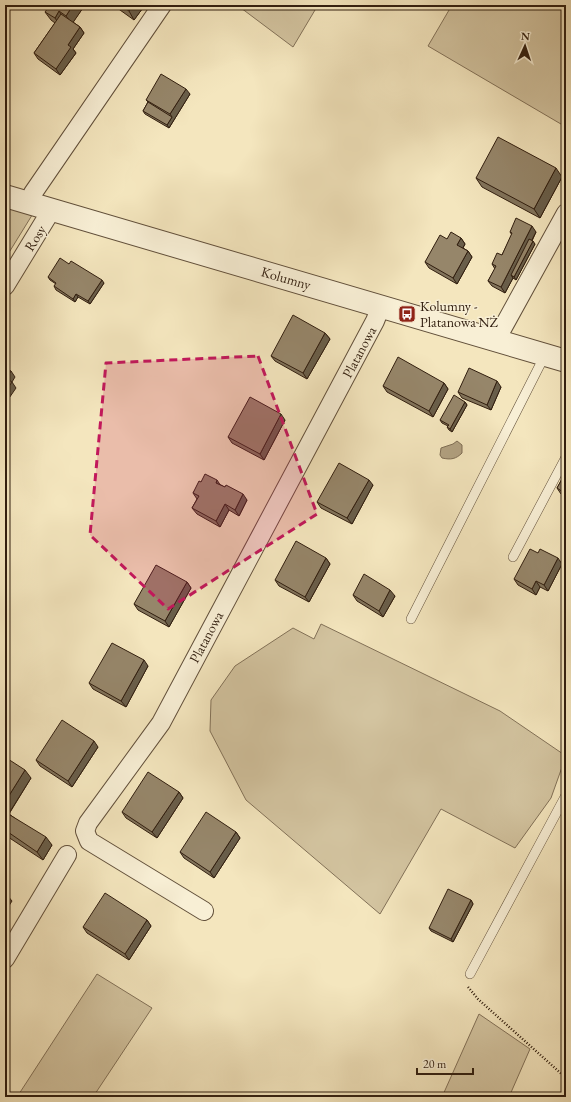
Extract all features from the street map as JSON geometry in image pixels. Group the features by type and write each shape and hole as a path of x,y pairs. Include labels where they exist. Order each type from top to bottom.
{"street":[{"path":"30,203 33,194 162,5"},
{"name":"Kolumny","path":"5,196 566,361"},
{"name":"Rosy","path":"5,286 52,210"},
{"path":"496,340 566,213"},
{"name":"Platanowa","path":"204,911 89,841 85,831 88,823 161,723 375,321 381,306"},
{"path":"5,959 67,855"}],"lane":[{"path":"411,619 545,354"},
{"path":"513,557 566,457"},
{"path":"470,974 566,795"}],"path":[{"path":"470,974 468,987 478,999 566,1078"}],"highlighted area":[{"path":"258,356 317,514 168,609 90,535 106,363"}],"shaded area":[{"path":"237,5 318,5 293,47"},
{"path":"452,5 566,5 566,127 428,46"},
{"path":"5,204 34,212 5,259"},
{"path":"457,441 462,445 462,453 458,457 448,459 442,458 440,455 441,448"},
{"path":"321,624 500,711 566,756 551,798 515,848 441,809 380,914 246,800 210,731 211,700 235,666 293,628 314,639"},
{"path":"97,974 152,1008 93,1097 17,1097"},
{"path":"479,1014 530,1049 509,1097 442,1097"}],"building":[{"path":"50,5 73,5 66,16 59,11 55,18 45,12"},
{"path":"120,5 133,5 129,11"},
{"path":"61,14 80,27 68,45 71,47 56,69 34,53"},
{"path":"161,74 186,89 170,114 146,100"},
{"path":"148,102 172,117 167,125 143,111"},
{"path":"498,137 556,168 534,209 476,178"},
{"path":"516,218 532,226 501,287 488,281 496,266 492,264 497,253 502,255 512,233 510,232"},
{"path":"451,232 461,238 457,245 468,251 453,278 425,262 440,235 447,239"},
{"path":"529,239 533,241 514,277 511,275"},
{"path":"60,258 69,264 71,261 102,280 88,301 76,294 73,299 54,286 56,283 48,277"},
{"path":"293,315 325,333 303,373 271,356"},
{"path":"398,357 444,383 429,411 383,386"},
{"path":"5,367 11,371 6,378 12,382 5,392"},
{"path":"469,368 497,381 487,405 458,392"},
{"path":"454,395 465,402 450,429 447,427 449,425 440,420"},
{"path":"250,397 281,414 260,454 228,437"},
{"path":"339,463 369,480 347,518 317,502"},
{"path":"566,472 566,494 557,488"},
{"path":"205,474 217,480 216,483 225,487 226,485 243,494 235,510 225,504 216,521 192,508 199,496 193,493 199,481 201,482"},
{"path":"296,541 326,558 305,597 275,580"},
{"path":"530,549 538,553 540,549 558,558 544,585 536,581 532,589 514,579"},
{"path":"156,565 187,582 165,621 134,604"},
{"path":"364,574 390,590 379,611 353,595"},
{"path":"112,643 144,660 121,701 89,683"},
{"path":"62,720 94,741 68,781 36,760"},
{"path":"8,759 25,770 5,802 5,764"},
{"path":"148,772 179,792 152,832 122,812"},
{"path":"5,812 46,837 37,852 5,830"},
{"path":"206,812 236,832 210,872 180,852"},
{"path":"448,889 471,900 451,939 429,928"},
{"path":"105,893 147,920 125,954 83,927"}],"place":[{"name":"Kolumny - Platanowa NŻ","path":"407,314"}]}
